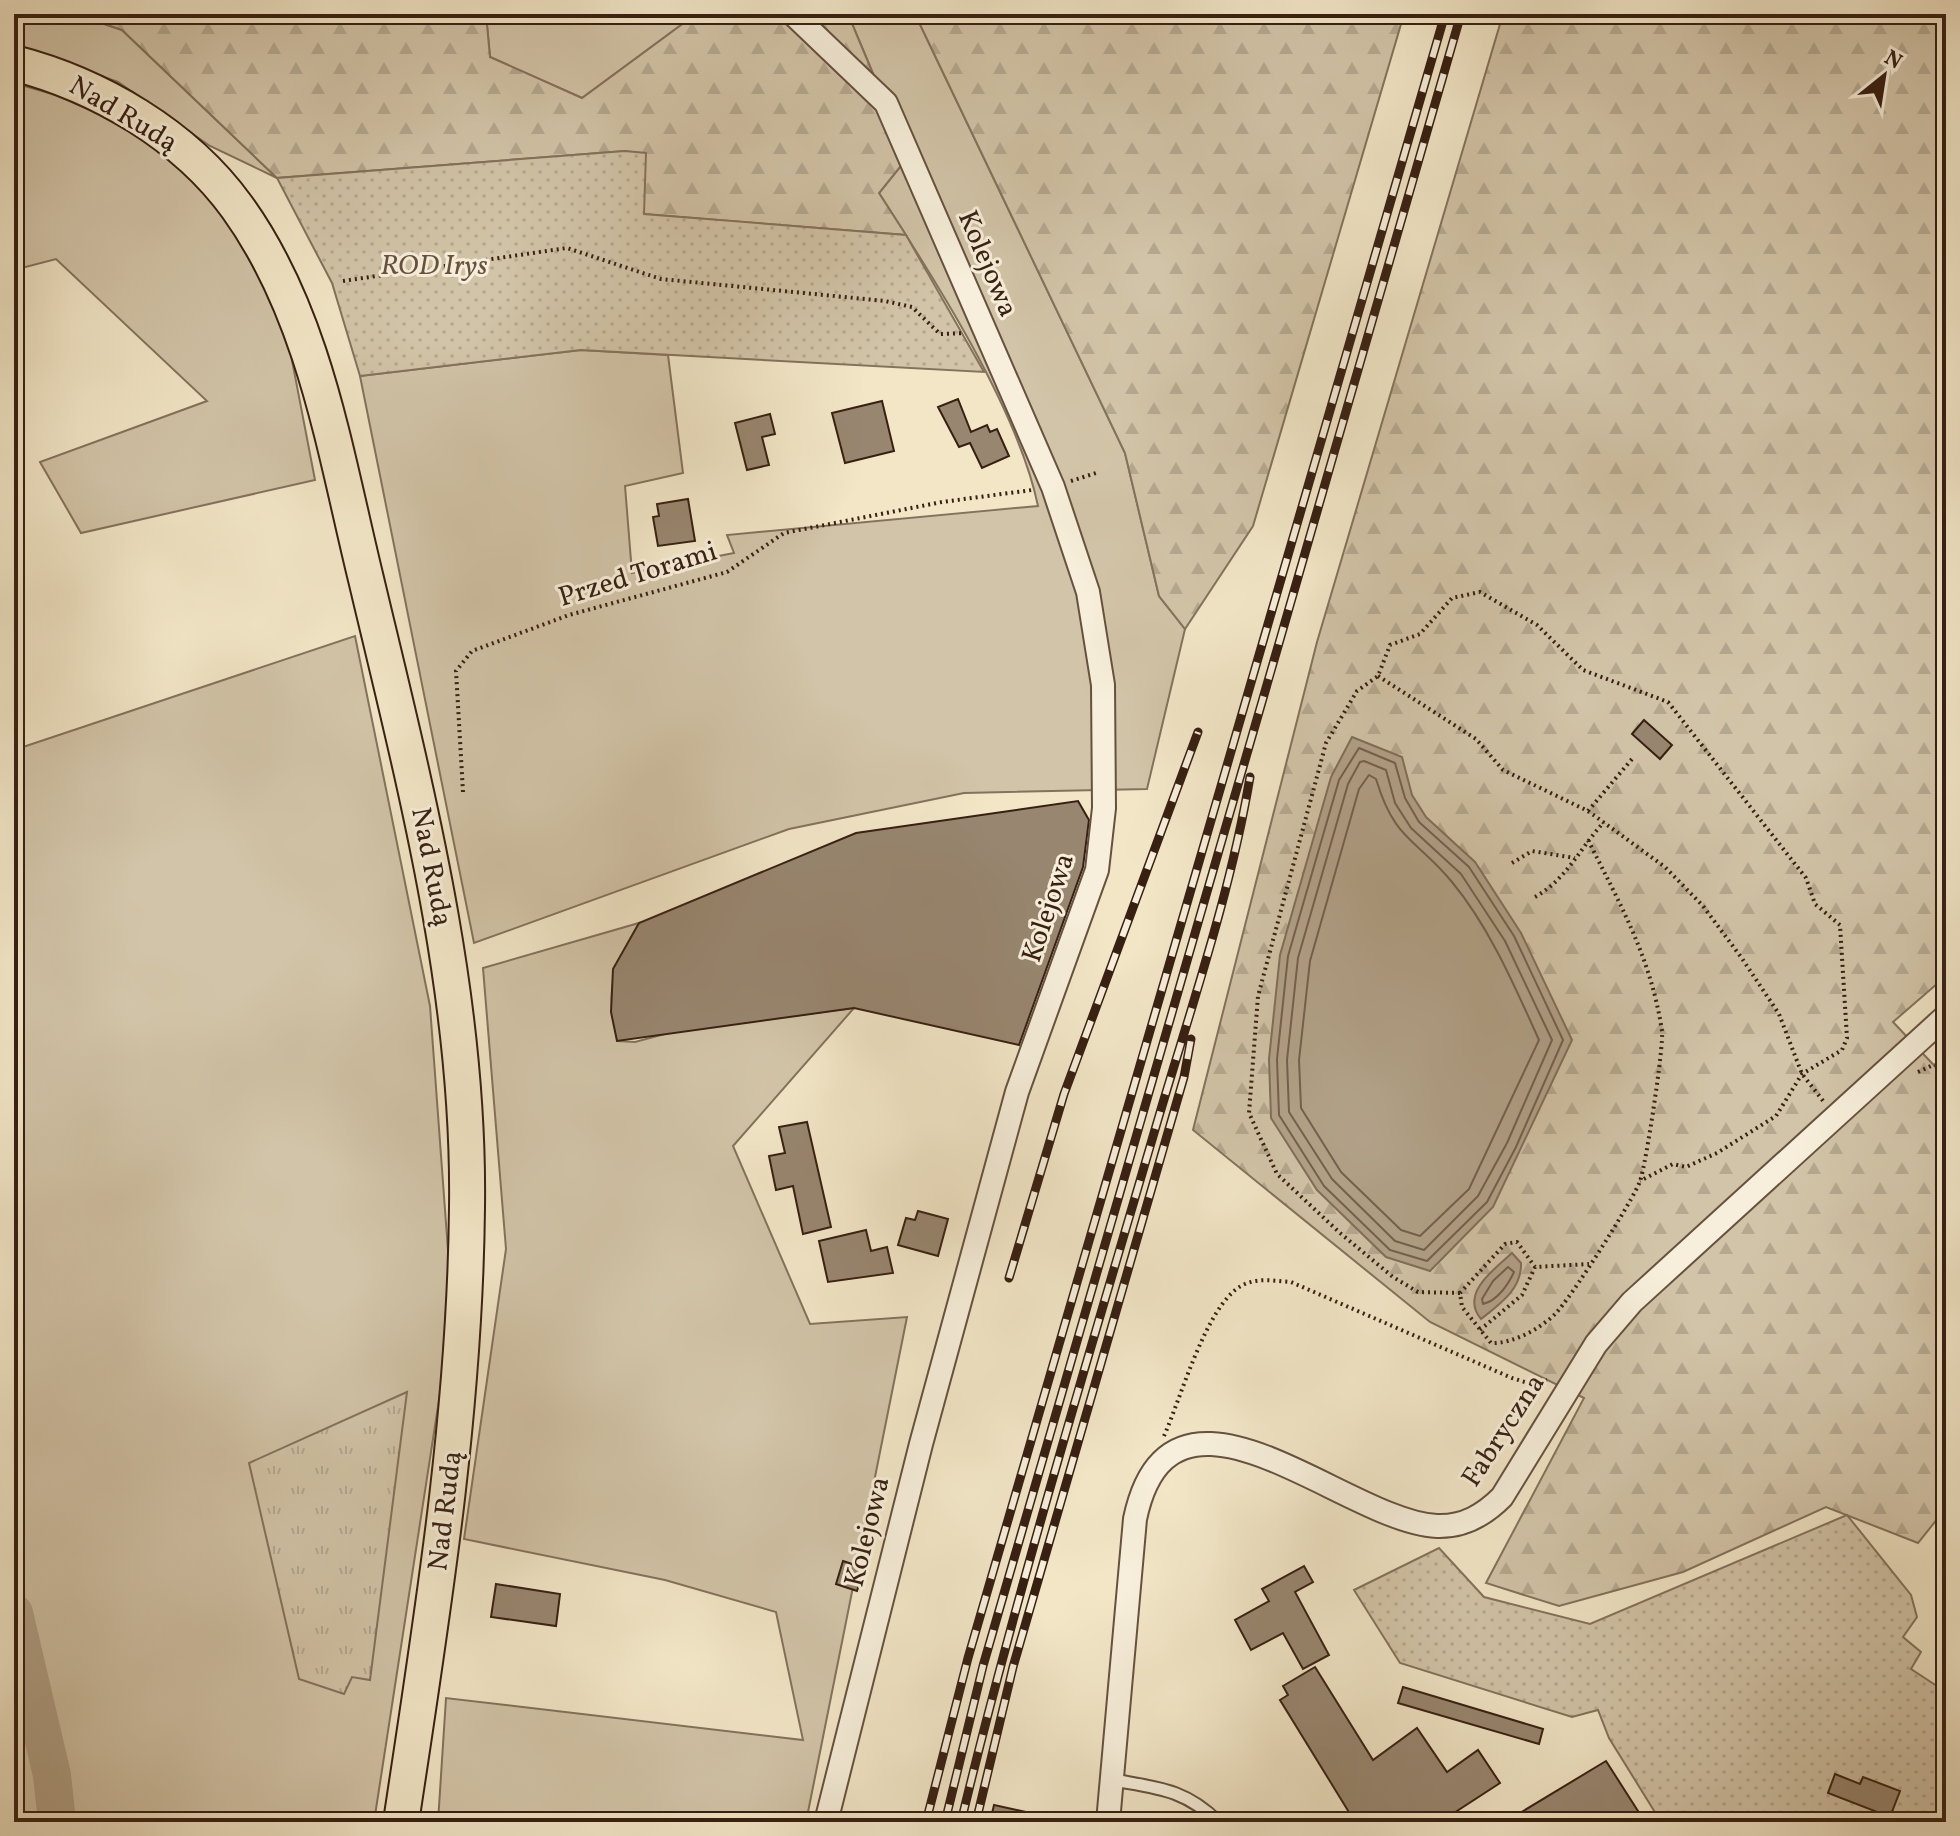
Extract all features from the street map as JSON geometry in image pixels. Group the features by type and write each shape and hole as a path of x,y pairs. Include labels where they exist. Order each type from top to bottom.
{"main road":[{"name":"Nad Rudą","path":"14,63 66,78 163,134 201,167 235,203 275,269 319,386 422,817 454,994 464,1112 467,1249 465,1329 451,1478 401,1822"}],"street":[{"name":"Kolejowa","path":"793,14 886,103 1053,487 1088,592 1103,685 1104,808 1097,870 1017,1092 921,1444 826,1822"},
{"name":"Fabryczna","path":"1108,1822 1135,1519 1139,1499 1160,1464 1192,1444 1226,1443 1414,1520 1436,1526 1464,1523 1486,1513 1502,1497 1596,1344 1632,1302 1946,1017"}],"lane":[{"path":"1113,1780 1172,1790 1199,1803 1218,1822"}],"path":[{"path":"343,281 567,248 661,279 885,301 912,307 940,334 984,334"},
{"name":"Przed Torami","path":"463,792 456,671 472,651 569,615 727,572 784,533 942,502 1053,487 1096,473"},
{"path":"1535,1267 1517,1242 1505,1244 1460,1293 1418,1292 1393,1277 1340,1233 1277,1174 1249,1113 1258,996 1326,743 1357,691 1378,676 1390,645 1420,634 1452,598 1480,592 1537,625 1583,670 1668,702 1806,878 1815,904 1840,925 1847,1038 1842,1050 1802,1074 1776,1116 1717,1153 1686,1167 1673,1164 1640,1181"},
{"path":"1378,676 1476,739 1503,770 1588,811 1665,867 1703,906 1779,1014 1802,1074 1827,1106 1836,1097"},
{"path":"1588,811 1632,759"},
{"path":"1535,897 1568,873 1575,858 1604,822"},
{"path":"1460,1293 1462,1307 1491,1343 1500,1344 1536,1329 1557,1313 1640,1181 1663,1034 1644,950 1588,840"},
{"path":"1512,863 1532,851 1575,858"},
{"path":"1908,1081 1933,1065 1946,1066"},
{"path":"1535,1267 1589,1264"},
{"path":"1480,1330 1522,1295 1535,1267"},
{"path":"1162,1440 1222,1303 1241,1286 1261,1279 1291,1282 1512,1378 1528,1383 1555,1377"}],"green space":[{"path":"14,14 75,14 122,30 277,178 210,146 118,82 14,45"},
{"path":"75,14 486,14 490,57 582,98 696,14 848,14 908,157 879,193 906,235 643,214 645,154 625,151 277,178 122,30"},
{"path":"486,14 696,14 582,98 490,57"},
{"path":"848,14 915,14 1125,453 1159,596 1185,629 1147,789 964,793 789,829 474,943 360,376 581,350 668,355 683,473 625,486 632,573 734,553 727,535 1038,506 1028,468 1012,428 972,345 879,193 908,157"},
{"path":"915,14 1404,14 1253,526 1185,629 1159,596 1125,453"},
{"path":"1503,14 1946,14 1946,976 1893,1022 1946,1078 1946,1508 1918,1543 1826,1507 1683,1572 1559,1606 1486,1583 1584,1398 1430,1322 1193,1130 1317,642"},
{"path":"14,83 56,95 148,135 237,228 286,329 315,480 81,533 40,462 207,401 56,259 14,270"},
{"name":"ROD Irys","path":"625,151 646,153 644,214 906,235 984,372 581,350 360,376 332,283 277,178"},
{"path":"355,636 430,1006 449,1264 441,1387 374,1822 14,1822 14,750"},
{"path":"639,923 622,954 614,979 612,1005 618,1041 635,1042 676,1031 854,1008 733,1146 810,1324 907,1317 806,1822 438,1822 446,1698 803,1740 776,1612 665,1580 464,1539 506,1249 483,968"},
{"path":"407,1392 370,1680 352,1677 344,1694 299,1679 249,1463"},
{"path":"1847,1515 1911,1595 1917,1617 1903,1637 1921,1652 1911,1669 1943,1690 1936,1702 1946,1710 1946,1822 1661,1822 1609,1738 1598,1710 1572,1717 1400,1663 1354,1590 1439,1548 1484,1597 1590,1624"}],"water":[{"path":"1352,737 1402,757 1412,795 1426,817 1475,862 1521,933 1572,1040 1493,1207 1430,1271 1386,1257 1317,1190 1271,1118 1269,1059 1280,955 1331,777"},
{"path":"1512,1253 1521,1263 1518,1281 1508,1295 1481,1319 1474,1301 1477,1292 1488,1275"}],"building":[{"path":"958,399 971,432 987,425 990,432 997,429 1009,456 982,468 970,443 959,447 938,407"},
{"path":"882,401 894,451 845,463 832,413"},
{"path":"770,414 775,434 762,437 769,465 747,470 735,423"},
{"path":"688,499 695,541 658,546 653,517 659,516 657,504"},
{"path":"1644,720 1672,745 1660,759 1632,734"},
{"path":"1078,801 1089,820 1083,867 1019,1045 854,1008 617,1041 611,1012 613,969 639,923 856,833"},
{"path":"807,1122 831,1227 803,1234 793,1186 776,1190 769,1156 785,1153 779,1127"},
{"path":"918,1211 948,1219 938,1256 898,1245 906,1218 915,1220"},
{"path":"866,1230 871,1251 887,1247 893,1273 828,1282 819,1241"},
{"path":"843,1561 864,1568 857,1591 836,1584"},
{"path":"1304,1566 1313,1582 1295,1592 1329,1655 1303,1669 1283,1633 1251,1650 1235,1620 1269,1601 1262,1589"},
{"path":"496,1584 560,1594 556,1626 491,1617"},
{"path":"1315,1667 1373,1760 1417,1728 1447,1772 1478,1750 1500,1783 1440,1822 1355,1822 1280,1700 1288,1695 1283,1686"},
{"path":"1403,1687 1543,1729 1539,1744 1398,1703"},
{"path":"1606,1761 1645,1822 1505,1822"},
{"path":"1835,1774 1860,1784 1863,1777 1900,1791 1890,1817 1828,1793"},
{"path":"994,1805 1040,1815 1040,1822 990,1822"}],"waterway":[{"path":"14,1613 52,1775 57,1822"},
{"path":"14,1640 20,1639"}],"railway":[{"path":"926,1822 968,1658 1445,14"},
{"path":"945,1822 983,1666 1461,14"},
{"path":"1009,1278 1064,1094 1198,732"},
{"path":"961,1822 1053,1476 1220,912 1250,777"},
{"path":"976,1822 1013,1667 1184,1077 1191,1039"}]}
